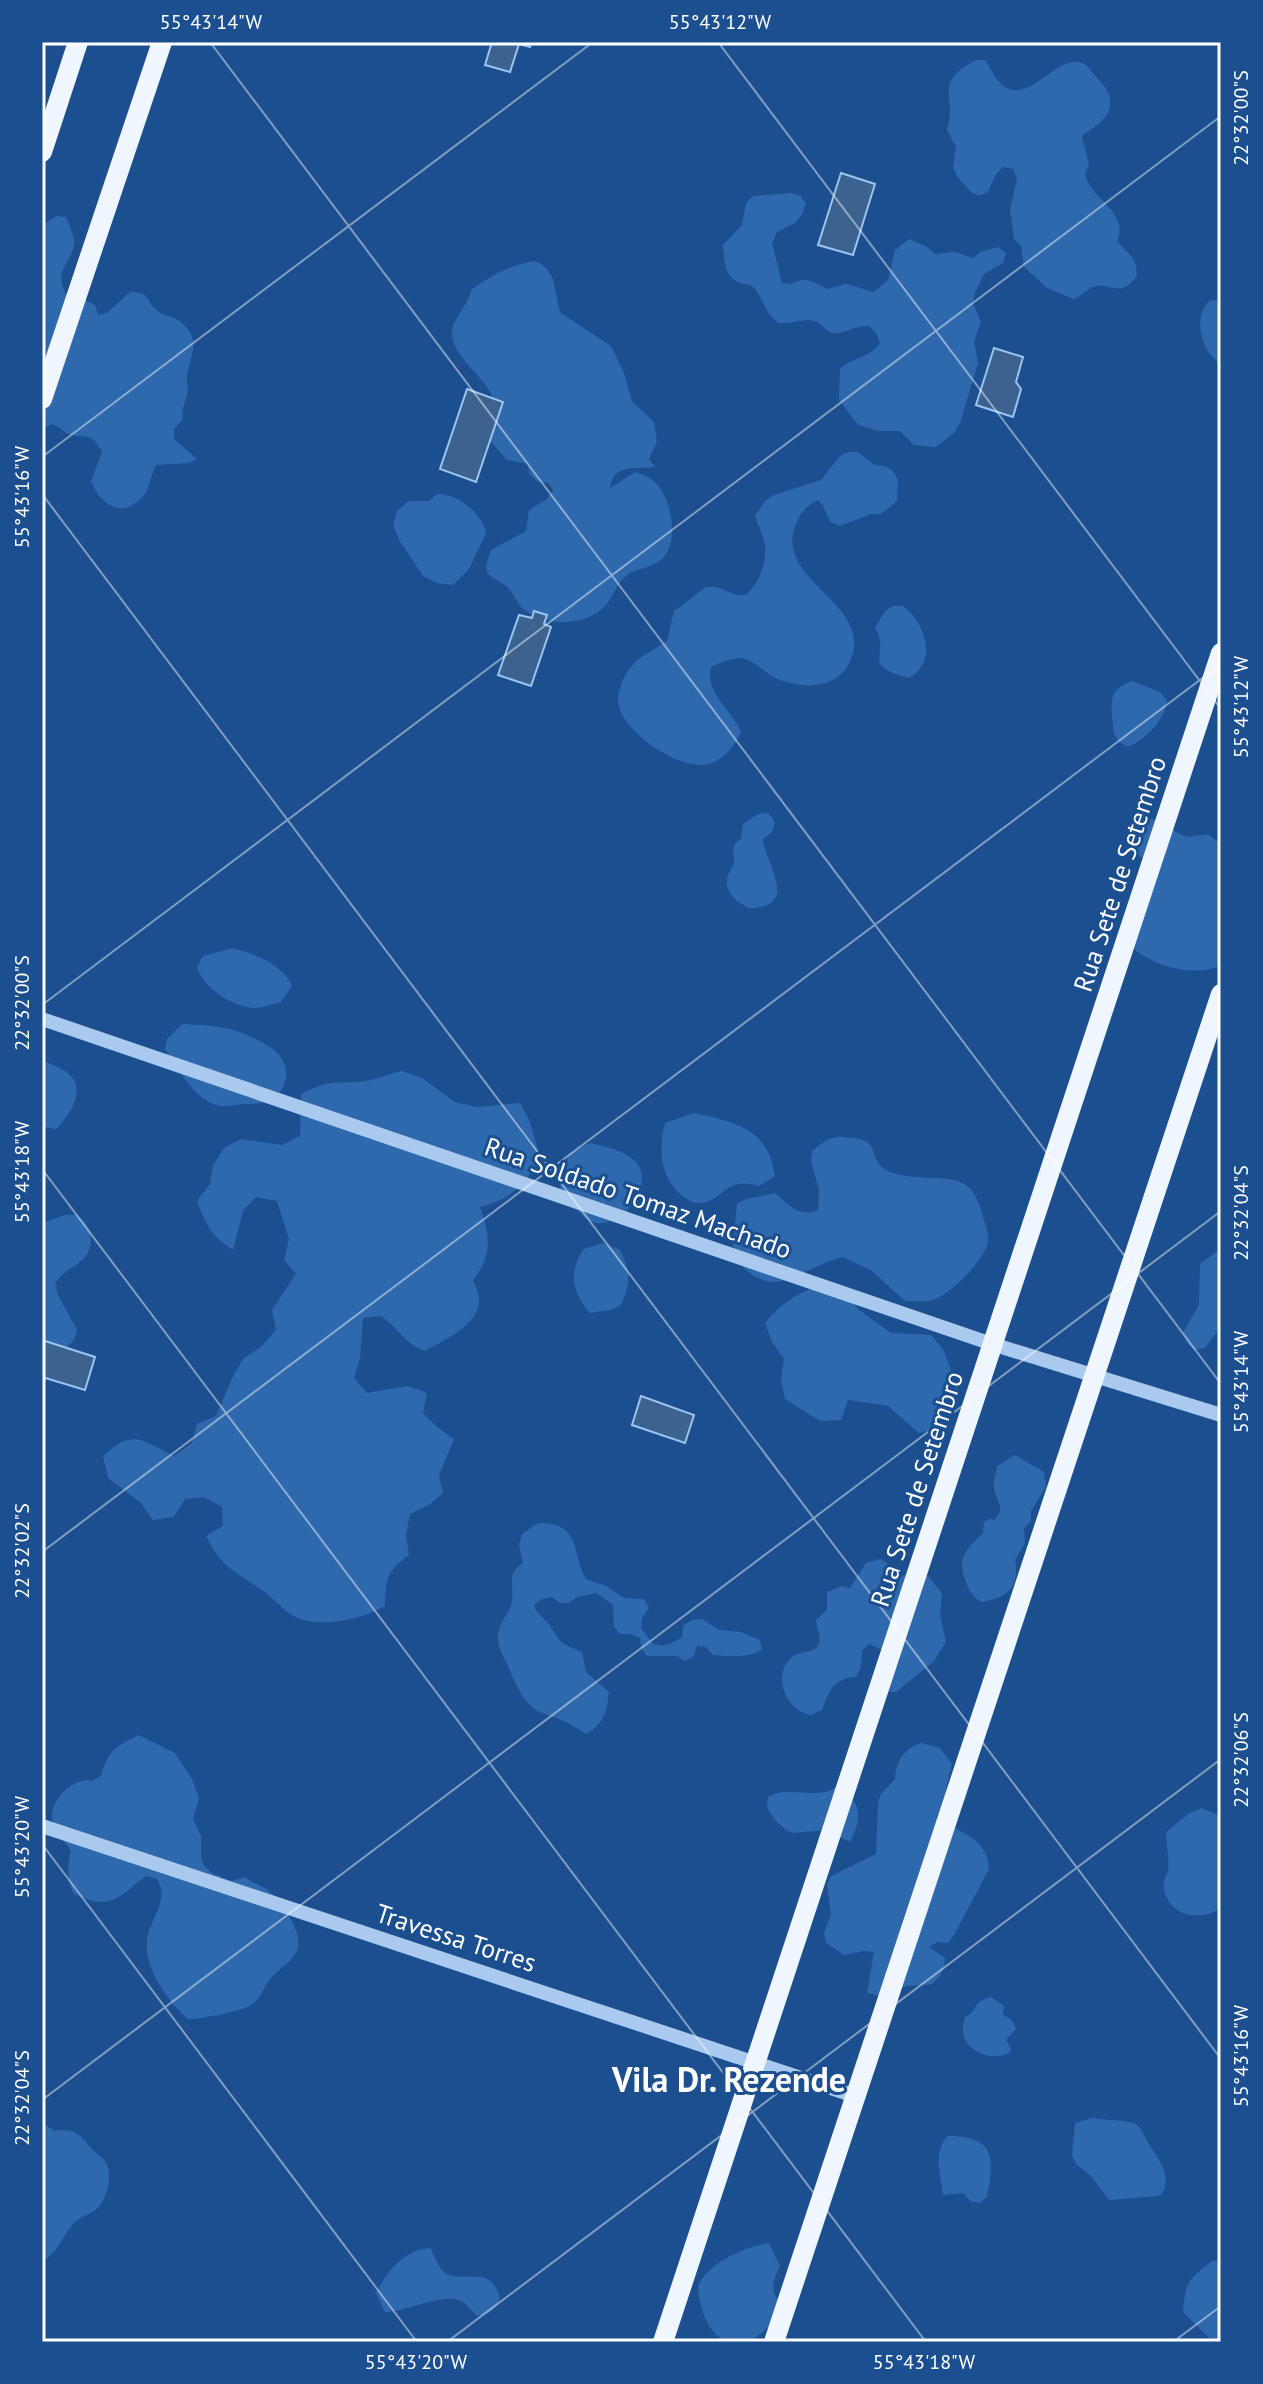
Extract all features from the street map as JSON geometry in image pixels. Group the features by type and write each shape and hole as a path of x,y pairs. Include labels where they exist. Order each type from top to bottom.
{"main road":[{"path":"42,152 78,42"},
{"path":"42,399 162,42"},
{"name":"Rua Sete de Setembro","path":"663,2342 1221,653"},
{"path":"774,2342 1221,994"}],"street":[{"name":"Rua Soldado Tomaz Machado","path":"42,1019 992,1344 1221,1415"},
{"name":"Travessa Torres","path":"42,1826 855,2096"}],"shaded area":[{"path":"492,42 531,42 530,47 519,44 510,72 485,65"},
{"path":"976,60 985,60 1000,83 1008,89 1023,89 1059,67 1077,62 1087,66 1105,87 1110,98 1107,115 1082,136 1089,165 1085,174 1088,183 1114,214 1120,231 1117,241 1136,265 1137,276 1126,287 1094,287 1074,299 1047,288 1024,267 1021,246 1014,239 1010,209 1017,179 1013,169 1003,167 996,174 988,192 979,196 971,192 957,176 953,167 956,147 947,130 950,83 962,68"},
{"path":"841,173 875,184 853,255 818,245"},
{"path":"792,193 801,196 806,204 802,215 795,223 777,232 772,243 782,283 805,280 827,289 846,284 874,292 888,280 895,250 909,239 935,254 955,252 973,258 980,252 998,247 1006,253 1003,263 984,274 975,293 973,303 981,322 974,341 978,363 960,423 954,433 936,447 914,445 900,431 879,431 858,425 839,400 840,369 871,352 880,343 869,326 834,333 813,321 779,323 768,313 754,288 735,281 728,273 723,245 742,225 746,203 753,196"},
{"path":"56,216 66,217 74,240 61,278 66,294 95,305 98,315 107,313 130,292 142,294 159,312 179,321 192,336 188,392 183,419 174,429 174,439 197,459 188,463 156,465 144,495 129,507 114,507 95,490 91,481 102,452 95,441 69,434 52,424 42,429 42,226"},
{"path":"535,261 543,265 552,277 561,313 611,346 624,373 632,401 654,422 657,441 649,459 655,467 621,471 612,480 610,488 635,472 649,478 664,495 672,523 671,542 664,557 626,576 605,606 597,613 576,621 552,621 530,614 509,589 488,574 486,566 491,550 526,531 529,510 547,499 553,490 548,483 537,481 529,474 528,464 507,460 485,435 492,396 454,345 452,336 454,324 471,290 502,271"},
{"path":"1211,300 1221,301 1221,364 1208,351 1201,334 1201,315"},
{"path":"994,348 1023,357 1016,382 1021,389 1013,417 976,405"},
{"path":"467,389 503,402 476,482 440,469"},
{"path":"858,452 875,465 893,471 898,480 897,501 881,514 871,514 840,526 830,522 818,500 806,508 799,518 793,546 798,562 849,623 854,640 846,669 830,681 799,685 778,679 740,658 711,667 711,685 741,732 733,746 717,761 699,765 669,756 654,747 640,736 621,712 618,696 627,673 635,662 667,641 674,611 706,587 746,595 758,579 764,561 764,540 755,516 766,500 821,480 840,456"},
{"path":"437,494 453,497 468,506 479,518 486,533 469,569 453,585 437,583 423,576 399,540 393,525 397,511 409,501 429,501"},
{"path":"893,606 903,606 911,613 926,642 924,662 909,678 880,664 879,637 875,628 885,611"},
{"path":"534,611 547,615 544,624 551,627 531,686 498,675 519,615 532,618"},
{"path":"1132,681 1160,692 1167,700 1154,728 1128,747 1115,734 1112,703 1117,690"},
{"path":"764,813 775,822 772,832 763,839 777,893 773,901 764,906 748,908 730,893 727,879 734,863 733,848 741,839 743,824"},
{"path":"1144,819 1162,822 1185,836 1209,835 1221,844 1221,965 1198,971 1172,968 1147,958 1128,943 1144,858 1133,854 1135,822"},
{"path":"233,948 258,957 282,972 292,986 281,1002 257,1008 246,1007 220,995 205,982 197,967 203,956"},
{"path":"182,1024 228,1029 270,1047 278,1053 286,1069 284,1086 272,1099 258,1104 221,1106 205,1100 186,1080 165,1049 167,1039"},
{"path":"42,1060 68,1073 77,1090 74,1104 57,1129 42,1127"},
{"path":"402,1071 422,1078 455,1102 477,1107 520,1103 530,1122 541,1161 515,1190 500,1200 480,1207 488,1245 484,1262 473,1280 479,1297 478,1308 467,1324 425,1351 411,1344 381,1316 363,1318 360,1359 354,1378 367,1393 408,1386 427,1393 423,1413 454,1439 439,1475 443,1493 429,1505 410,1514 406,1535 409,1555 389,1576 385,1606 341,1621 306,1621 287,1611 218,1556 206,1536 223,1526 222,1507 204,1497 185,1499 174,1517 153,1520 141,1503 108,1478 103,1456 130,1439 145,1442 174,1456 192,1443 197,1424 216,1416 244,1358 261,1347 276,1330 272,1310 296,1274 284,1260 289,1239 277,1201 256,1197 243,1211 233,1250 210,1229 197,1201 210,1184 213,1165 224,1148 241,1139 282,1145 300,1136 301,1094 329,1084 362,1082"},
{"path":"694,1113 735,1124 757,1137 771,1160 775,1176 759,1186 732,1186 702,1203 684,1197 666,1173 662,1153 663,1133 665,1123"},
{"path":"828,1139 864,1140 870,1144 881,1166 888,1171 959,1181 972,1191 987,1229 986,1248 967,1274 936,1299 905,1301 872,1271 843,1257 797,1276 772,1282 759,1279 746,1270 732,1254 737,1204 746,1199 775,1193 800,1211 818,1210 819,1190 811,1161 812,1151"},
{"path":"590,1143 627,1155 641,1171 642,1182 633,1203 626,1212 606,1222 596,1223 586,1218 565,1198 560,1187 569,1154"},
{"path":"65,1215 77,1215 86,1224 91,1242 87,1254 55,1284 77,1330 73,1342 65,1348 42,1349 42,1223"},
{"path":"603,1243 620,1250 628,1271 627,1290 621,1305 590,1313 576,1290 575,1266 584,1249"},
{"path":"1216,1252 1221,1253 1220,1322 1205,1348 1194,1350 1186,1342 1183,1332 1199,1305 1200,1264"},
{"path":"813,1288 845,1293 858,1309 891,1333 931,1335 943,1349 958,1389 940,1428 919,1433 888,1406 848,1400 841,1420 820,1421 785,1399 781,1379 784,1359 772,1342 765,1323 786,1302"},
{"path":"42,1340 95,1357 85,1390 42,1377"},
{"path":"641,1396 694,1415 685,1443 632,1425"},
{"path":"1015,1455 1044,1472 1046,1487 1031,1511 1031,1521 1024,1528 1025,1543 1015,1560 1016,1578 1010,1590 998,1598 981,1602 968,1588 962,1567 964,1555 983,1533 984,1522 994,1520 1000,1511 994,1485 997,1466"},
{"path":"538,1523 552,1524 569,1533 586,1579 606,1586 624,1598 644,1599 649,1608 642,1618 641,1628 653,1644 665,1645 675,1641 682,1637 683,1626 691,1620 702,1619 719,1630 741,1632 760,1640 762,1650 745,1655 713,1655 706,1647 697,1646 694,1656 685,1661 677,1656 647,1656 641,1648 640,1638 620,1634 614,1627 613,1605 596,1593 577,1597 569,1603 560,1603 552,1597 542,1599 534,1605 538,1612 562,1642 582,1652 586,1672 609,1692 604,1716 586,1734 537,1711 520,1692 499,1646 498,1634 511,1605 514,1571 523,1563 519,1545 522,1534"},
{"path":"881,1559 890,1565 885,1572 891,1579 920,1571 929,1577 942,1594 940,1615 946,1642 934,1661 896,1692 890,1692 883,1685 883,1650 869,1644 862,1651 861,1667 856,1677 843,1680 833,1687 822,1710 811,1715 802,1712 788,1700 784,1691 782,1682 786,1664 795,1655 814,1649 819,1644 816,1620 827,1610 827,1592 841,1586 850,1588 866,1563"},
{"path":"139,1735 175,1753 192,1779 199,1798 193,1819 201,1836 201,1858 205,1867 231,1881 245,1877 265,1889 281,1904 294,1925 297,1951 248,2007 188,2019 172,2003 158,1983 147,1949 149,1930 161,1901 157,1879 146,1876 120,1896 105,1902 73,1893 68,1872 71,1851 54,1825 53,1809 60,1796 72,1785 101,1776 114,1750"},
{"path":"922,1743 940,1748 952,1764 945,1793 951,1802 936,1817 978,1843 988,1858 989,1869 948,1943 937,1942 929,1947 945,1958 940,1975 932,1984 905,1987 887,1998 867,1993 874,1952 844,1955 826,1943 824,1933 831,1914 827,1884 831,1876 876,1854 881,1794 895,1779 902,1756"},
{"path":"837,1786 851,1798 858,1811 857,1825 850,1842 826,1830 793,1833 781,1826 767,1808 768,1797 776,1793 821,1793"},
{"path":"1201,1808 1221,1816 1221,1908 1196,1916 1173,1906 1164,1890 1168,1871 1166,1832 1188,1814"},
{"path":"991,1997 1004,2006 1003,2015 1012,2020 1016,2029 1006,2040 1011,2049 1009,2053 1000,2056 975,2050 969,2045 963,2030 966,2016 979,2002"},
{"path":"1092,2118 1128,2122 1140,2127 1165,2174 1166,2182 1160,2196 1109,2200 1091,2176 1076,2164 1072,2155 1075,2123"},
{"path":"42,2123 55,2131 67,2130 80,2136 105,2161 109,2180 99,2207 75,2222 56,2249 42,2262"},
{"path":"948,2136 974,2140 988,2151 990,2183 987,2197 980,2203 970,2201 963,2193 943,2195 939,2157"},
{"path":"769,2243 780,2266 773,2283 778,2300 771,2325 750,2342 722,2339 706,2319 698,2286 710,2270 728,2257"},
{"path":"430,2248 447,2274 490,2281 500,2298 489,2313 477,2316 456,2299 437,2300 385,2312 376,2293 386,2277 405,2257"},
{"path":"1212,2261 1221,2261 1221,2342 1213,2342 1183,2312 1189,2282"}],"district":[{"name":"Vila Dr. Rezende","path":"729,2080"}]}
